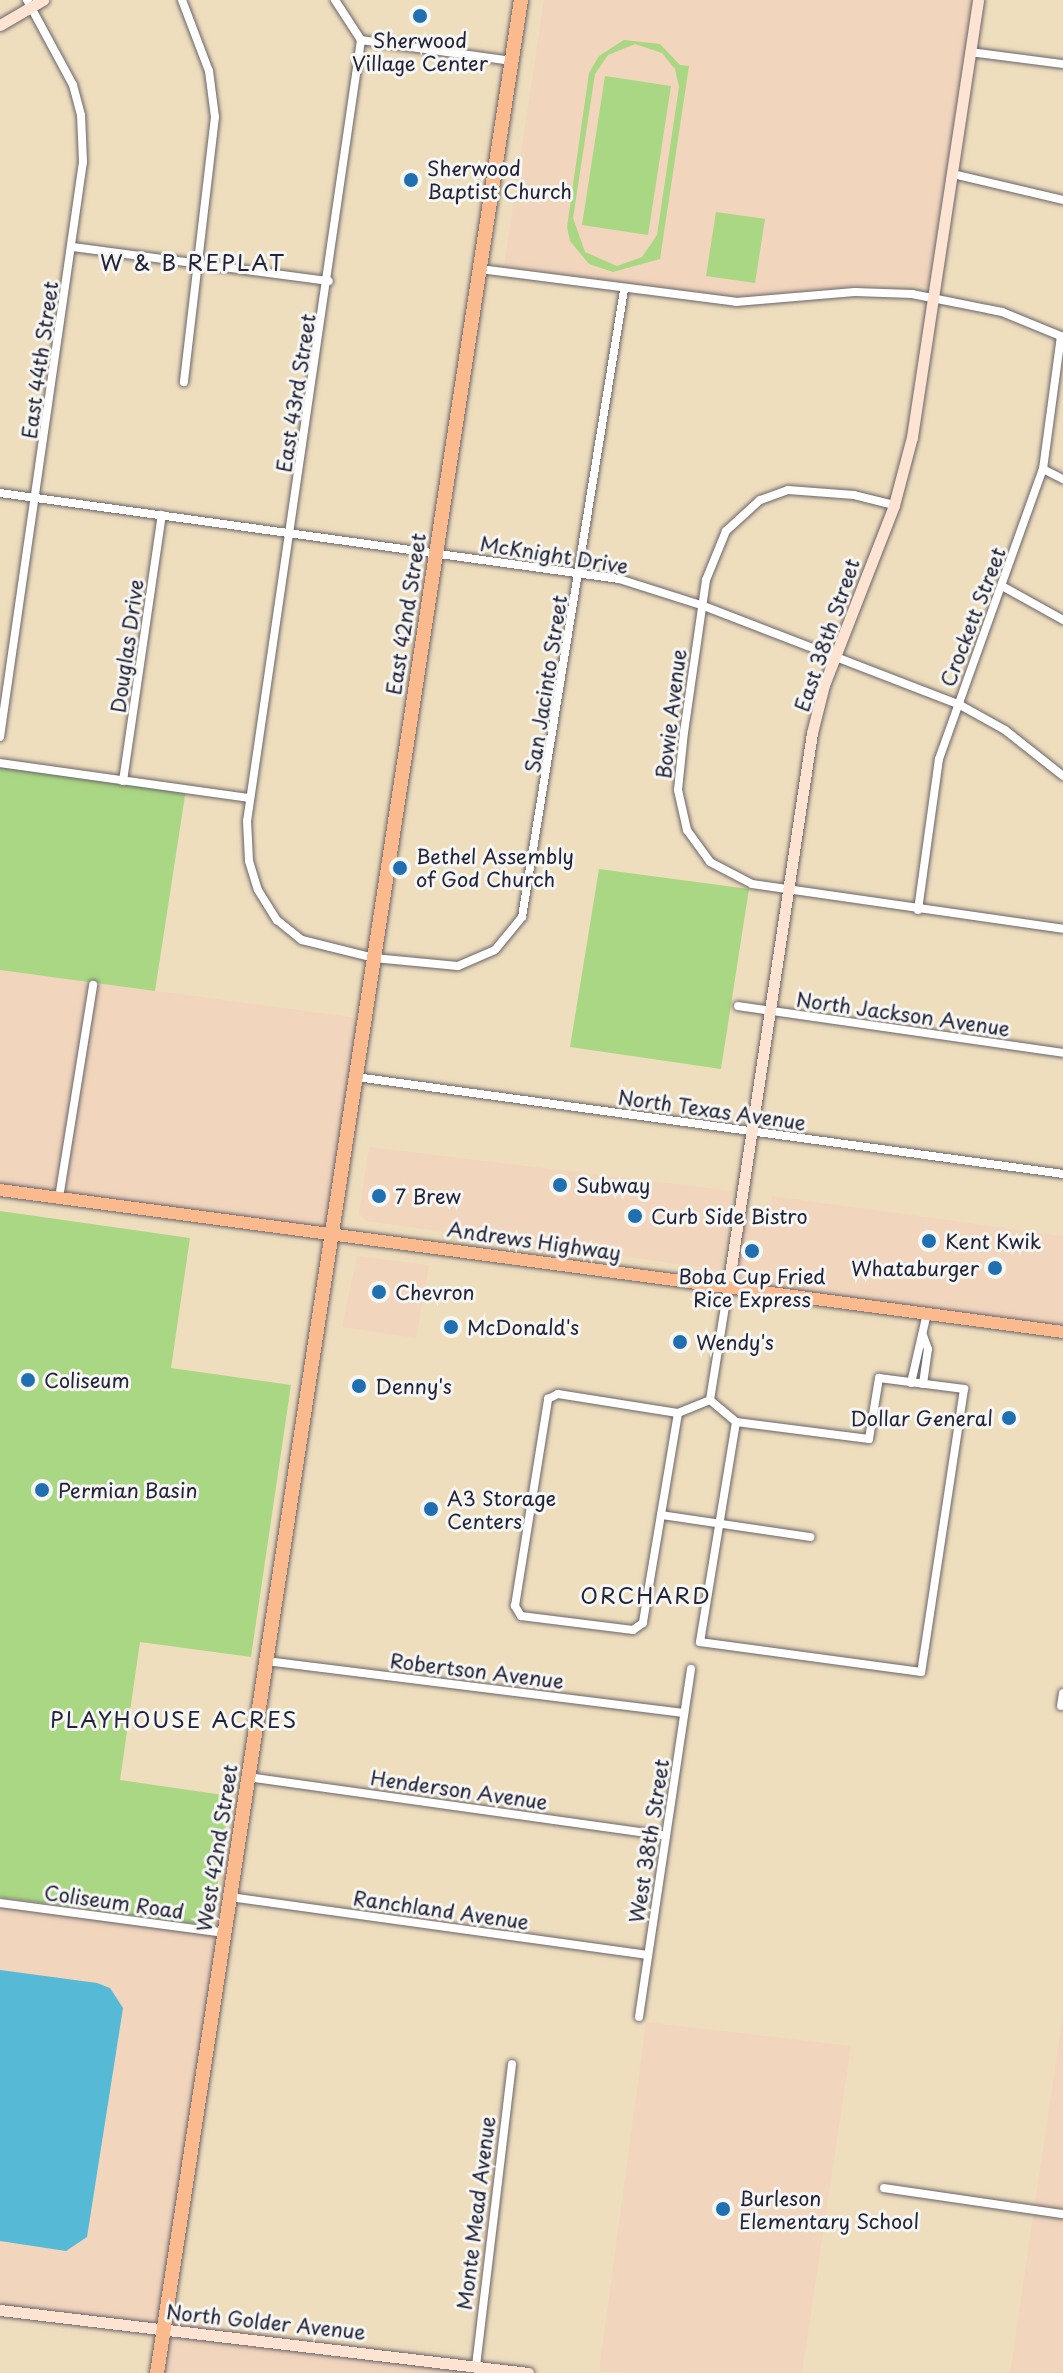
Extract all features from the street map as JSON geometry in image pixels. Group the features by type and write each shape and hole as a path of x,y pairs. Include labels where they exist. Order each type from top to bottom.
{"highway":[{"name":"East 42nd Street","path":"332,1234 521,0"},
{"name":"West 42nd Street","path":"157,2373 332,1234"}],"main road":[{"name":"Andrews Highway","path":"0,1190 1063,1332"}],"street":[{"path":"0,25 29,4 43,0"},
{"path":"182,0 209,71 215,117 201,264 184,382"},
{"path":"335,0 361,40 512,61"},
{"name":"East 38th Street","path":"728,1287 812,733 835,657 894,505 913,432 978,0"},
{"name":"East 44th Street","path":"0,737 83,162 81,115 67,71 29,4"},
{"name":"East 43rd Street","path":"250,798 329,281 361,40"},
{"path":"970,52 1063,64"},
{"path":"953,174 1063,200"},
{"path":"73,247 329,281"},
{"path":"480,269 624,290 745,303 873,292 935,297 1002,312 1062,336"},
{"name":"San Jacinto Street","path":"250,798 249,861 258,890 277,920 317,946 374,958 443,967 471,962 505,942 522,917 624,290"},
{"name":"Crockett Street","path":"918,910 939,759 956,703 1043,469 1062,336"},
{"path":"1043,469 1063,479"},
{"name":"Bowie Avenue","path":"894,505 800,489 760,500 736,519 719,543 701,605 679,772 682,815 695,845 723,871 788,892 1063,929"},
{"name":"McKnight Drive","path":"0,493 580,572 701,605 956,703 1005,730 1063,776"},
{"name":"Douglas Drive","path":"123,781 162,515"},
{"path":"1002,586 1063,620"},
{"path":"0,763 250,798"},
{"path":"59,1198 93,985"},
{"name":"North Jackson Avenue","path":"738,1006 1063,1053"},
{"name":"North Texas Avenue","path":"356,1077 1063,1174"},
{"path":"710,1400 728,1287"},
{"path":"911,1383 927,1313"},
{"path":"923,1335 928,1349 923,1384"},
{"path":"710,1400 736,1422 869,1439 879,1378 964,1389 921,1672 700,1642 736,1422"},
{"path":"678,1413 643,1623 633,1630 521,1616 515,1606 548,1399 558,1394 678,1413 710,1400"},
{"path":"661,1515 810,1537"},
{"name":"Robertson Avenue","path":"266,1661 684,1713"},
{"name":"West 38th Street","path":"639,2017 691,1669"},
{"path":"1061,1706 1063,1693"},
{"name":"Henderson Avenue","path":"248,1777 666,1836"},
{"name":"Ranchland Avenue","path":"230,1897 648,1955"},
{"name":"Coliseum Road","path":"0,1903 225,1933"},
{"name":"Monte Mead Avenue","path":"476,2366 512,2064"},
{"path":"884,2188 1063,2214"},
{"name":"North Golder Avenue","path":"0,2310 528,2373"}],"shaded area":[{"path":"544,0 973,0 928,287 887,282 736,298 504,266"},
{"path":"0,970 365,1019 332,1234 0,1190"},
{"path":"369,1147 732,1191 721,1270 366,1221 359,1213"},
{"path":"772,1196 1063,1236 1063,1332 728,1287 738,1219 768,1222"},
{"path":"357,1256 429,1265 416,1338 342,1327"},
{"path":"0,1902 225,1933 168,2320 528,2373 158,2373 164,2333 0,2310"},
{"path":"1063,2014 1063,2373 1010,2373"},
{"name":"Burleson Elementary School","path":"646,2022 851,2046 802,2373 599,2372"}],"green space":[{"path":"624,40 660,44 680,65 689,66 660,259 613,272 589,264 570,241 567,227 589,73 599,56","holes":["635,44 662,53 675,69 679,87 657,235 642,257 617,266 585,252 573,218 595,74 608,55"]},
{"path":"605,76 671,86 648,235 582,225"},
{"path":"716,212 765,219 755,283 706,276"},
{"path":"0,763 186,789 155,991 0,970"},
{"path":"599,869 749,889 721,1069 570,1047"},
{"path":"0,1211 190,1238 171,1368 291,1385 251,1657 140,1642 120,1780 230,1796 212,1926 0,1897"}],"water":[{"path":"0,1970 97,1983 110,1988 123,2008 87,2237 66,2251 0,2241"}],"place":[{"name":"Sherwood Village Center","path":"420,16"},
{"name":"Sherwood Baptist Church","path":"411,180"},
{"name":"Bethel Assembly of God Church","path":"400,868"},
{"name":"Subway","path":"560,1185"},
{"name":"7 Brew","path":"379,1196"},
{"name":"Curb Side Bistro","path":"635,1216"},
{"name":"Kent Kwik","path":"929,1241"},
{"name":"Boba Cup Fried Rice Express","path":"752,1251"},
{"name":"Whataburger","path":"995,1268"},
{"name":"Chevron","path":"379,1292"},
{"name":"McDonald's","path":"451,1327"},
{"name":"Wendy's","path":"680,1342"},
{"name":"Coliseum","path":"28,1380"},
{"name":"Denny's","path":"359,1386"},
{"name":"Dollar General","path":"1009,1418"},
{"name":"Permian Basin","path":"42,1490"},
{"name":"A3 Storage Centers","path":"431,1509"},
{"name":"Burleson Elementary School","path":"723,2209"}],"district":[{"name":"W & B REPLAT","path":"193,262"},
{"name":"ORCHARD","path":"646,1595"},
{"name":"PLAYHOUSE ACRES","path":"174,1719"}]}
